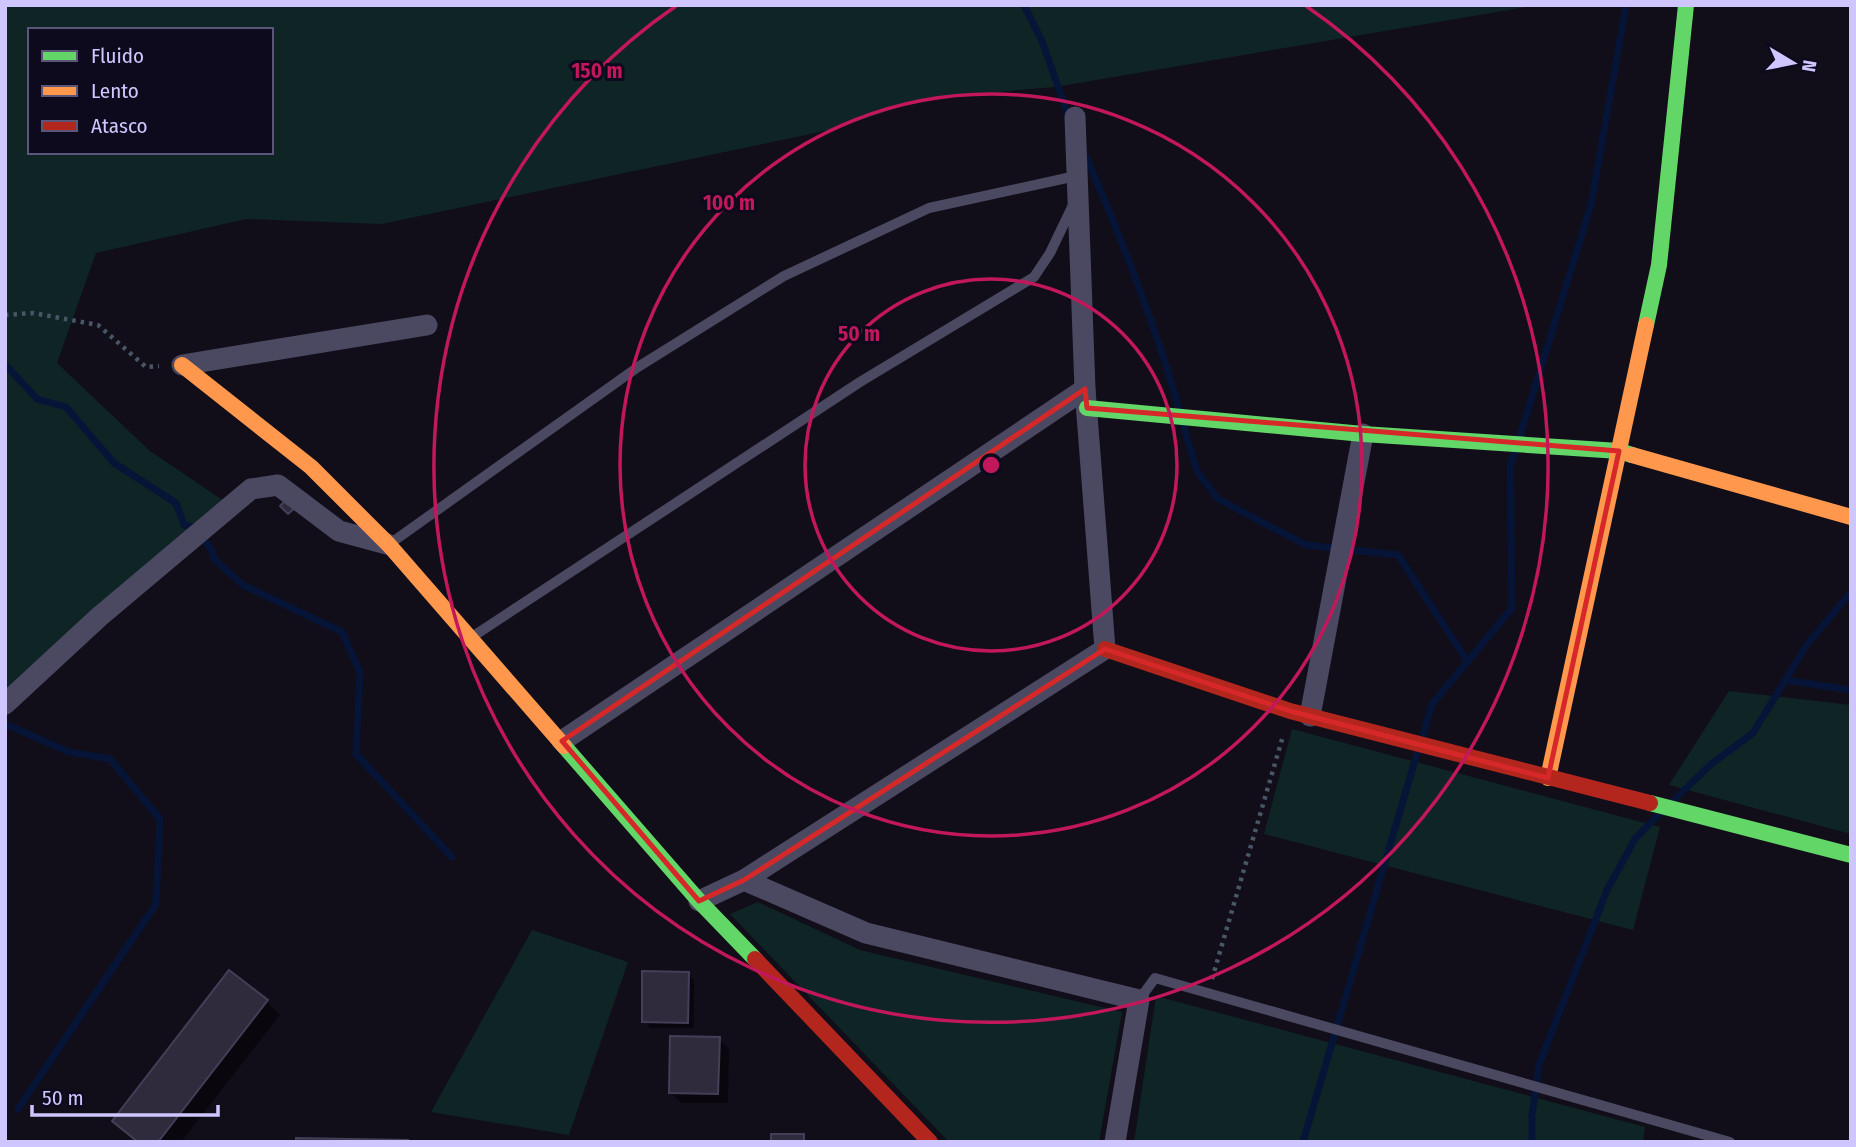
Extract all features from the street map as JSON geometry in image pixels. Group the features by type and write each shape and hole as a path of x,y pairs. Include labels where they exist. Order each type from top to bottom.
{"street":[{"path":"1548,778 1659,265 1686,5"},
{"path":"1075,117 1076,199 1086,399 1105,649"},
{"path":"182,365 427,325"},
{"path":"182,365 311,467 389,545 699,901 930,1142"},
{"path":"562,741 1086,399 1363,434 1619,451 1851,517"},
{"path":"1300,714 1363,434"},
{"path":"5,704 99,617 251,489 278,485 339,531 389,545"},
{"path":"1105,649 1300,714 1851,855"},
{"path":"699,901 744,880 1105,649"},
{"path":"744,880 866,933 1139,1000 1115,1142"}],"lane":[{"path":"389,545 638,367 784,276 929,208 1076,176"},
{"path":"471,638 860,382 1034,277 1050,253 1076,199"},
{"path":"1139,1000 1155,978 1730,1142"}],"path":[{"path":"5,315 33,313 98,325 146,367 182,365"},
{"path":"1208,992 1300,714"}],"highlighted area":[{"path":"1085,389 1087,408 1619,451 1548,778 1290,711 1105,649 744,880 699,901 562,741"}],"green space":[{"path":"5,5 1538,5 1055,87 926,98 834,129 382,224 246,219 96,253 57,363 150,451 230,505 5,718"},
{"path":"1729,691 1851,705 1851,834 1669,785"},
{"path":"1292,729 1660,827 1633,930 1264,834"},
{"path":"758,902 860,950 1122,1012 1099,1142 949,1142 730,914"},
{"path":"532,930 628,962 569,1135 431,1112"},
{"path":"1156,996 1645,1127 1643,1142 1134,1142"}],"building":[{"path":"286,500 294,509 288,514 280,506"},
{"path":"229,970 268,1000 158,1142 138,1142 112,1121"},
{"path":"642,971 689,972 688,1023 642,1022"},
{"path":"670,1036 720,1037 718,1094 669,1093"},
{"path":"771,1134 804,1134 804,1142 771,1142"},
{"path":"296,1138 408,1140 408,1142 296,1142"}],"waterway":[{"path":"1024,5 1042,41 1069,118"},
{"path":"1519,439 1591,205 1626,5"},
{"path":"1084,152 1136,279 1179,409"},
{"path":"5,364 37,399 66,407 114,463 176,503 184,525 195,527 213,552 213,558 243,585 342,632 360,672 356,754 452,857"},
{"path":"1183,424 1197,471 1218,499 1306,545 1398,555 1468,662"},
{"path":"1422,739 1432,704 1512,608 1510,467 1515,450"},
{"path":"1674,800 1710,765 1753,733 1806,646 1851,592"},
{"path":"1785,680 1851,690"},
{"path":"5,724 69,752 110,759 160,819 156,904 18,1109"},
{"path":"1303,1142 1418,750"},
{"path":"1532,1142 1532,1115 1539,1065 1607,890 1635,839 1660,813"}],"traffic: fast":[{"path":"1646,325 1659,265 1686,5"},
{"path":"1087,408 1363,434 1619,451 1632,455"},
{"path":"564,746 699,901 755,959"},
{"path":"1650,803 1851,855"}],"traffic: slow":[{"path":"1548,778 1646,325"},
{"path":"182,365 311,467 389,545 564,746"},
{"path":"1632,455 1851,517"}],"traffic: jam":[{"path":"1105,649 1290,711 1650,803"},
{"path":"755,959 930,1142"}]}
